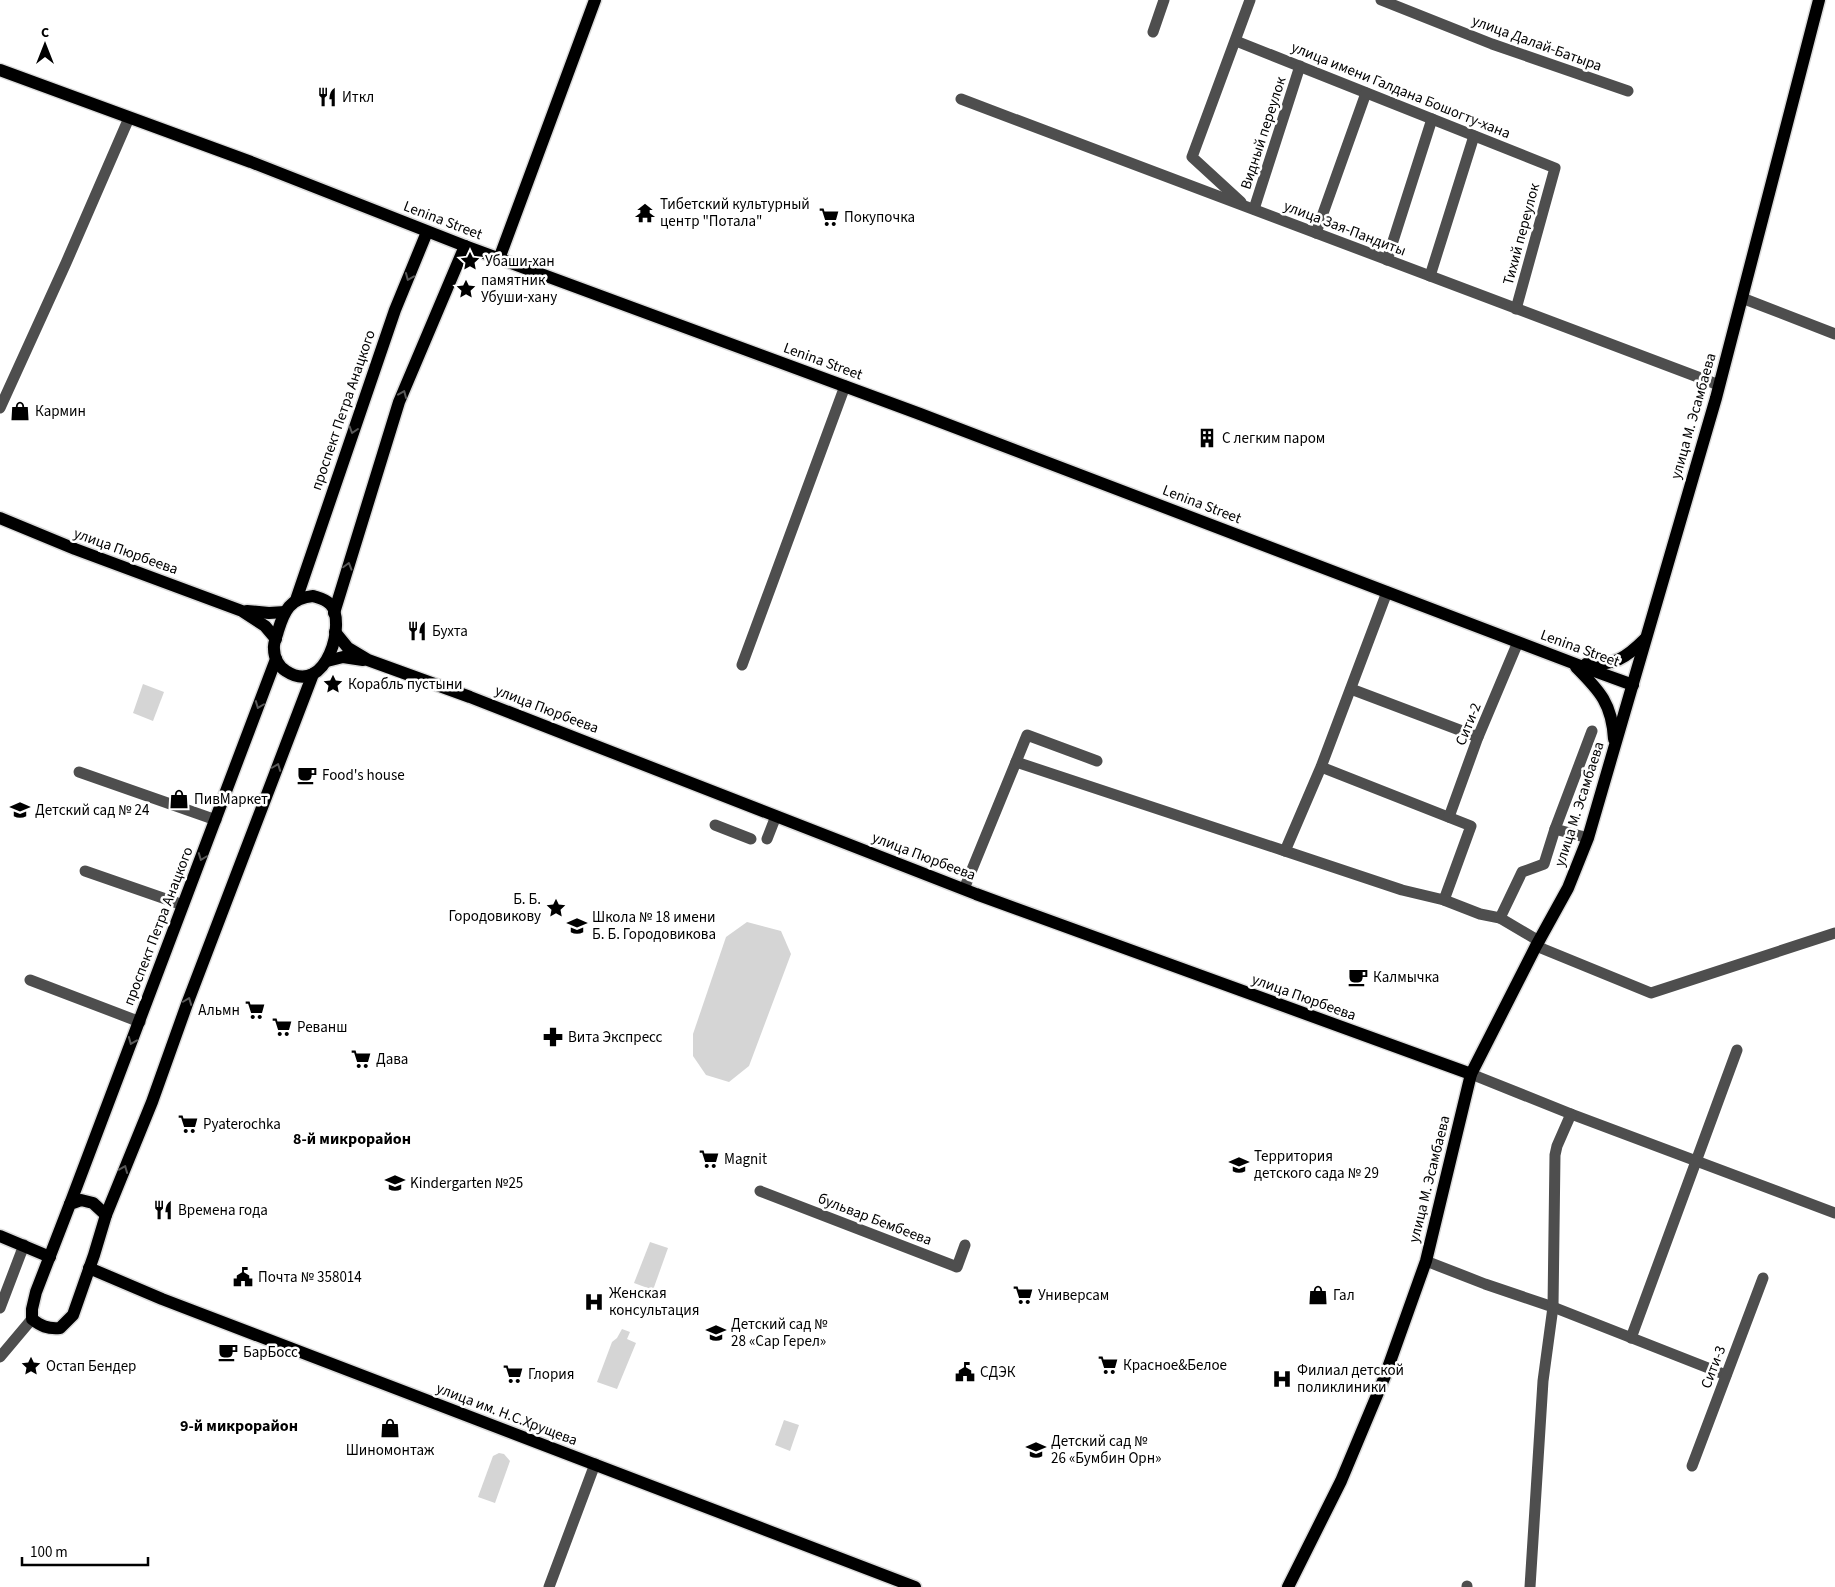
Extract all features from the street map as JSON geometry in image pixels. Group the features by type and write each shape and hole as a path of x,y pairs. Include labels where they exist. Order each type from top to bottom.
{"main road":[{"path":"499,258 595,0"},
{"name":"улица М. Эсамбаева","path":"1288,1587 1345,1472 1385,1376 1426,1261 1471,1074 1537,944 1568,888 1588,838 1719,385 1819,0"},
{"name":"Lenina Street","path":"0,70 250,162 465,246 845,386 1633,685"},
{"name":"проспект Петра Анацкого","path":"296,600 395,310 428,232"},
{"path":"334,613 330,604 313,596 296,600 285,612 273,648 276,659 286,671 304,676 322,669 327,662 335,632 334,613 399,402 465,246"},
{"name":"улица Пюрбеева","path":"0,518 75,549 242,611"},
{"path":"242,611 285,612"},
{"path":"242,611 265,626 276,639"},
{"path":"335,632 348,648 368,660"},
{"path":"1572,663 1596,665 1619,661 1631,654 1647,637"},
{"path":"327,662 342,657 368,660"},
{"name":"проспект Петра Анацкого","path":"32,1319 36,1292 140,1022 276,659"},
{"name":"улица Пюрбеева","path":"368,660 478,700 964,890 1471,1074"},
{"path":"1572,663 1598,690 1606,702 1612,720 1615,747"},
{"path":"32,1319 42,1326 60,1328 73,1315 106,1214 152,1102 186,1004 313,674"},
{"path":"70,1204 81,1200 93,1203 106,1214"},
{"path":"0,1236 50,1257"},
{"name":"улица им. Н.С.Хрущева","path":"89,1268 162,1299 915,1587"}],"street":[{"path":"1153,32 1164,0"},
{"path":"1250,0 1192,157 1250,208"},
{"name":"улица Далай-Батыра","path":"1381,0 1492,44 1628,91"},
{"name":"улица имени Галдана Бошогту-хана","path":"1236,41 1555,168"},
{"name":"Видный переулок","path":"1250,208 1300,66"},
{"path":"1316,233 1366,93"},
{"name":"улица Зая-Пандиты","path":"961,98 1719,385"},
{"path":"0,408 129,118"},
{"path":"1387,260 1432,119"},
{"path":"1430,276 1474,136"},
{"name":"Тихий переулок","path":"1516,309 1555,168"},
{"path":"1742,298 1835,334"},
{"path":"742,665 845,386"},
{"path":"1285,851 1321,767 1387,592"},
{"name":"Сити-2","path":"1449,817 1478,737 1518,642"},
{"path":"1351,689 1478,737"},
{"path":"1500,918 1522,872 1544,864 1555,829 1592,731"},
{"path":"964,890 1027,735 1097,761"},
{"path":"1016,762 1402,890 1444,900 1480,914 1500,918 1537,944 1651,993 1835,933"},
{"path":"1321,767 1471,826 1444,900"},
{"path":"79,772 216,820"},
{"path":"767,839 776,816"},
{"path":"715,825 751,839"},
{"path":"1555,829 1588,838"},
{"path":"85,871 183,905"},
{"path":"30,980 140,1022"},
{"path":"1631,1338 1737,1050"},
{"path":"1471,1074 1571,1114 1835,1212"},
{"path":"1530,1587 1543,1381 1553,1307 1555,1155 1571,1114"},
{"name":"бульвар Бембеева","path":"760,1191 957,1267 965,1245"},
{"path":"0,1308 24,1245"},
{"path":"1426,1261 1485,1284 1553,1307 1726,1375"},
{"name":"Сити-3","path":"1692,1466 1763,1278"},
{"path":"0,1357 6,1342 32,1319"},
{"path":"549,1587 595,1464"}],"shaded area":[{"path":"143,684 164,692 153,721 133,713"},
{"path":"747,922 781,931 791,954 749,1066 729,1082 706,1075 693,1056 693,1034 726,937"},
{"path":"650,1242 668,1248 653,1290 634,1283"},
{"path":"622,1329 630,1332 627,1339 636,1343 617,1389 597,1382 612,1342 617,1338"},
{"path":"784,1420 799,1425 790,1451 775,1445"},
{"path":"499,1453 504,1454 510,1461 495,1503 478,1497 493,1456"}],"place":[{"name":"Иткл","path":"327,97"},
{"name":"Тибетский культурный центр \"Потала\"","path":"645,213"},
{"name":"Покупочка","path":"829,217"},
{"name":"Убаши-хан","path":"470,261"},
{"name":"памятник Убуши-хану","path":"466,289"},
{"name":"Кармин","path":"20,411"},
{"name":"С легким паром","path":"1207,438"},
{"name":"Бухта","path":"417,631"},
{"name":"Корабль пустыни","path":"333,684"},
{"name":"Food's house","path":"307,775"},
{"name":"ПивМаркет","path":"179,799"},
{"name":"Детский сад № 24","path":"20,810"},
{"name":"Б. Б. Городовикову","path":"556,908"},
{"name":"Школа № 18 имени Б. Б. Городовикова","path":"577,926"},
{"name":"Калмычка","path":"1358,977"},
{"name":"Альмн","path":"255,1010"},
{"name":"Реванш","path":"282,1027"},
{"name":"Вита Экспресс","path":"553,1037"},
{"name":"Дава","path":"361,1059"},
{"name":"Pyaterochka","path":"188,1124"},
{"name":"Magnit","path":"709,1159"},
{"name":"Территория детского сада № 29","path":"1239,1165"},
{"name":"Kindergarten №25","path":"395,1183"},
{"name":"Времена года","path":"163,1210"},
{"name":"Почта № 358014","path":"243,1277"},
{"name":"Универсам","path":"1023,1295"},
{"name":"Гал","path":"1318,1295"},
{"name":"Женская консультация","path":"594,1302"},
{"name":"Детский сад № 28 «Сар Герел»","path":"716,1333"},
{"name":"БарБосс","path":"228,1352"},
{"name":"Красное&Белое","path":"1108,1365"},
{"name":"Остап Бендер","path":"31,1366"},
{"name":"СДЭК","path":"965,1372"},
{"name":"Глория","path":"513,1374"},
{"name":"Филиал детской поликлиники","path":"1282,1379"},
{"name":"Шиномонтаж","path":"390,1428"},
{"name":"Детский сад № 26 «Бумбин Орн»","path":"1036,1450"}],"district":[{"name":"8-й микрорайон","path":"352,1138"},
{"name":"9-й микрорайон","path":"239,1425"}]}
